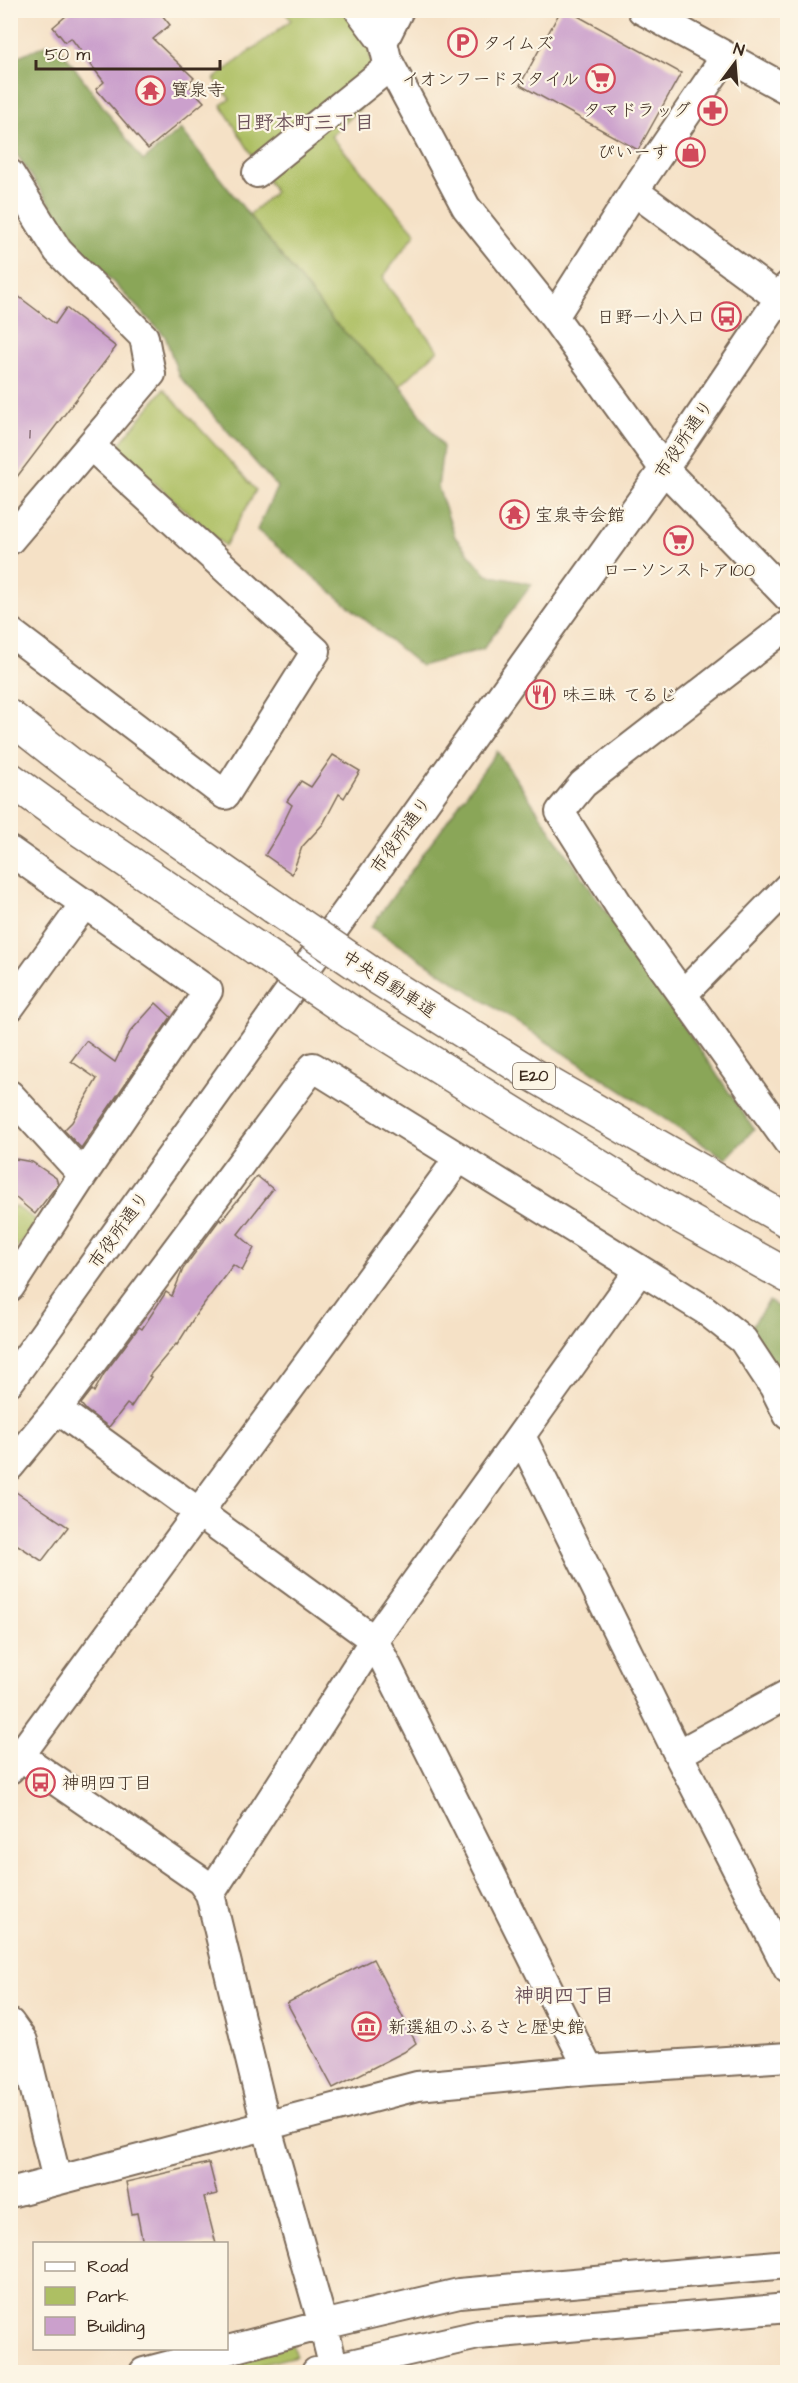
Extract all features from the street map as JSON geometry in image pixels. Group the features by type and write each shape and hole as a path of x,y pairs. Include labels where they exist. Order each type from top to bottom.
{"highway":[{"name":"中央自動車道","path":"10,717 74,767 375,976 530,1073 788,1221"},
{"name":"E20","path":"10,778 75,826 352,1013 669,1210 788,1276"}],"street":[{"path":"359,10 387,54 466,207 554,316 664,469 788,597"},
{"path":"257,173 387,54 399,10"},
{"path":"642,10 788,90"},
{"path":"554,316 634,191 726,56"},
{"path":"10,174 58,250 144,337 151,374 10,540"},
{"path":"634,191 783,292"},
{"name":"市役所通り","path":"10,1381 664,469 783,292"},
{"path":"10,632 225,795 316,651 91,446"},
{"path":"788,625 583,784 560,812 622,910 788,1142"},
{"path":"10,851 208,992 83,1174 10,1287"},
{"path":"683,994 788,887"},
{"path":"10,1007 85,903"},
{"path":"10,1466 57,1409 313,1067 705,1310 743,1340 774,1387 788,1415"},
{"path":"10,1095 83,1174"},
{"path":"459,1158 200,1511 14,1758 201,1881 210,1894 266,2125 323,2325 328,2371 478,2335 788,2308"},
{"path":"210,1894 374,1640 639,1271"},
{"path":"57,1409 374,1640 590,2070"},
{"path":"521,1436 678,1754 788,1969"},
{"path":"678,1754 788,1694"},
{"path":"10,2023 23,2041 57,2180"},
{"path":"10,2193 417,2086 590,2070 788,2057"},
{"path":"144,2373 323,2325 459,2293 788,2264"}],"green space":[{"path":"284,11 353,11 371,34 370,58 384,86 331,136 416,233 383,277 389,288 438,350 400,386 333,321 249,215 275,192 221,105 230,99 214,79 291,20"},
{"path":"48,44 58,45 143,161 181,129 333,321 403,389 443,447 438,487 455,537 487,575 532,584 483,649 421,666 257,530 277,487 179,376 165,336 78,246 11,146 11,59"},
{"path":"164,389 256,490 225,546 116,448"},
{"path":"497,751 754,1129 726,1159 371,927"},
{"path":"15,1206 39,1222 13,1252 11,1250 10,1209"},
{"path":"769,1301 787,1313 787,1394 749,1330"},
{"path":"292,2344 296,2356 231,2372 188,2372"}],"building":[{"path":"73,10 158,10 170,25 153,39 194,78 187,84 204,102 148,149 96,89 104,82 71,38 65,42 53,27"},
{"path":"561,10 567,10 681,73 638,150 520,85"},
{"path":"10,290 55,324 66,308 116,347 10,486"},
{"path":"333,755 360,771 344,798 339,794 323,824 302,847 292,874 265,855 292,805 287,801 301,781 311,787"},
{"path":"156,1003 171,1017 81,1148 64,1130 72,1122 97,1079 71,1061 86,1041 115,1062 130,1032"},
{"path":"10,1158 32,1162 56,1178 58,1184 35,1214 10,1193"},
{"path":"257,1176 273,1189 238,1234 254,1248 242,1271 233,1265 197,1313 177,1345 149,1376 151,1377 131,1407 127,1404 109,1427 81,1404 92,1390 94,1392 104,1374 139,1327 142,1329 166,1292 172,1296 183,1269 220,1219 221,1221"},
{"path":"10,1488 68,1527 42,1561 10,1540"},
{"name":"新選組のふるさと歴史館","path":"373,1959 416,2043 404,2052 333,2088 287,2003"},
{"path":"209,2163 217,2194 204,2197 215,2242 143,2242 137,2213 132,2214 126,2182"}],"place":[{"name":"タイムズ","path":"462,43"},
{"name":"イオンフードスタイル","path":"600,79"},
{"name":"寳泉寺","path":"150,90"},
{"name":"タマドラッグ","path":"712,110"},
{"name":"ぴいーす","path":"690,152"},
{"name":"日野一小入口","path":"726,317"},
{"name":"宝泉寺会館","path":"514,515"},
{"name":"ローソンストア100","path":"679,541"},
{"name":"味三昧 てるじ","path":"541,695"},
{"name":"神明四丁目","path":"41,1783"},
{"name":"新選組のふるさと歴史館","path":"367,2027"}],"district":[{"name":"日野本町三丁目","path":"304,123"},
{"name":"神明四丁目","path":"564,1996"}]}
